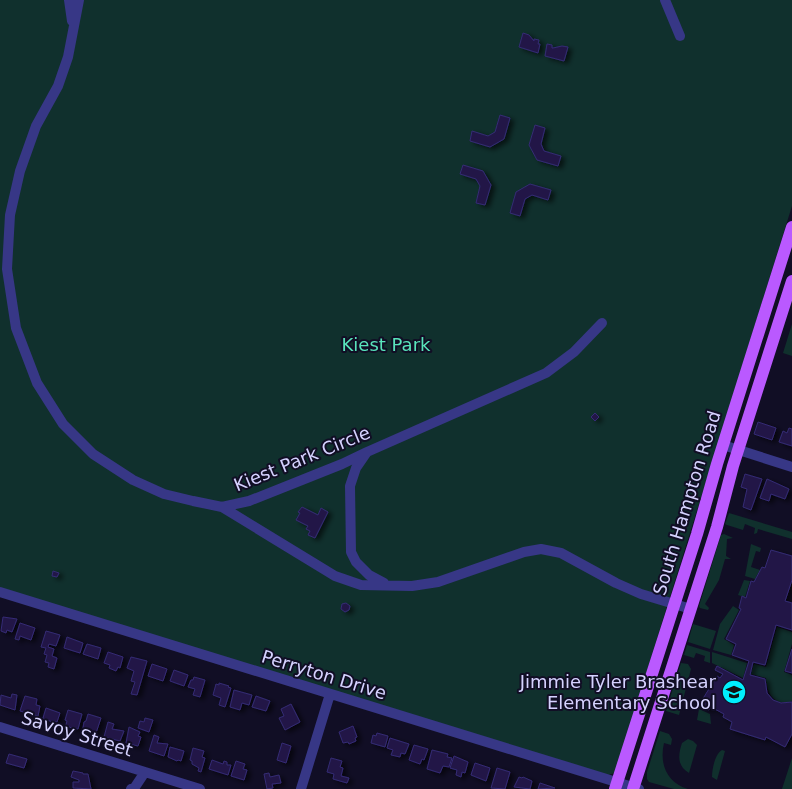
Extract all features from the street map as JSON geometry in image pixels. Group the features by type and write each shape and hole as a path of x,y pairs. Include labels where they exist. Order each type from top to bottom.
{"main road":[{"name":"South Hampton Road","path":"616,786 675,604 792,227"},
{"name":"South Hampton Road","path":"635,788 792,281"}],"street":[{"path":"69,0 72,31"},
{"name":"Kiest Park Circle","path":"79,0 68,57 58,86 36,126 20,172 10,215 7,269 16,328 37,383 63,424 94,454 133,480 164,494 222,507 249,501 342,464 546,373 574,352 602,323"},
{"path":"665,0 680,36"},
{"path":"723,445 792,467"},
{"path":"367,452 356,468 350,486 351,552 356,562 369,575 390,585"},
{"path":"222,507 334,576 360,584 412,586 438,582 524,552 541,550 562,554 616,583 642,594 691,609"},
{"name":"Perryton Drive","path":"0,592 330,694 616,786 635,788"},
{"path":"301,789 330,694"},
{"name":"Savoy Street","path":"0,727 200,789"},
{"path":"131,789 135,787 145,772"}],"green space":[{"name":"Kiest Park","path":"0,0 792,0 792,206 615,773 608,775 0,588"},
{"path":"792,324 792,356 783,353"},
{"path":"729,513 792,532 792,539 758,529 757,533 754,534 755,528 745,524 743,530 727,525 725,524"},
{"path":"724,534 733,538 727,539 726,556 731,559 725,559 719,580 705,604 709,608 708,610 700,608 699,606 721,535"},
{"path":"751,544 761,548 760,552 756,551 751,567 760,570 755,579 745,576"},
{"path":"744,580 750,581 745,597 738,595"},
{"path":"733,606 739,610 724,639 734,645 731,655 713,650 720,624"},
{"path":"693,624 716,631 710,649 688,642"},
{"path":"777,627 792,632 792,644 784,672 792,675 792,701 786,702 780,702 773,697 768,689 766,678 751,674 754,664 766,667"},
{"path":"687,645 710,652 710,663 704,661 705,656 696,653 694,658 684,655"},
{"path":"712,652 747,663 743,678 712,663"},
{"path":"681,663 688,664 691,669 679,715 666,711"},
{"path":"699,709 710,714 711,724 697,720"},
{"path":"660,731 669,734 672,739 671,745 664,743 663,758 666,772 675,782 688,789 674,789 649,782 647,779 647,772"},
{"path":"688,739 697,745 689,773 680,764 679,756 682,743"},
{"path":"722,750 725,751 717,780 712,777 713,770 716,758"},
{"path":"792,758 792,789 782,789"}],"building":[{"path":"523,33 529,35 534,41 534,39 539,40 538,53 519,47"},
{"path":"547,44 552,45 552,48 568,47 564,61 545,56"},
{"path":"500,115 510,118 504,139 490,147 470,141 472,131 488,136 495,132"},
{"path":"535,125 545,128 541,144 544,151 561,156 558,166 537,160 529,145"},
{"path":"463,165 483,171 491,185 485,205 476,203 480,186 476,179 460,174"},
{"path":"530,184 551,190 548,200 532,195 525,199 520,216 510,213 516,192"},
{"path":"595,413 599,417 595,421 591,417"},
{"path":"758,422 776,428 772,440 754,434"},
{"path":"789,428 792,429 792,446 779,442 783,431 787,433"},
{"path":"745,474 762,479 751,510 743,507 747,489 741,487"},
{"path":"767,479 789,489 785,499 771,494 769,501 760,498"},
{"path":"302,507 318,515 321,508 328,512 315,538 308,535 310,531 306,529 308,526 296,520 300,513 298,512"},
{"path":"771,550 792,556 792,580 785,601 792,603 792,630 776,625 765,665 753,662 750,675 765,679 767,693 773,700 781,703 792,702 792,734 785,747 766,737 765,740 730,729 732,722 723,717 724,714 711,707 709,710 699,705 717,676 720,678 723,674 715,670 717,666 743,680 749,661 732,655 736,644 726,639 741,609 739,608 742,596 746,598 751,581 754,582 762,567 765,568"},
{"path":"53,571 59,573 57,577 52,576"},
{"path":"346,603 350,606 349,610 345,612 341,609 342,604"},
{"path":"3,617 17,619 12,632 7,630 6,633 1,631"},
{"path":"20,623 35,628 31,640 20,636 19,640 15,639"},
{"path":"46,631 60,635 56,646 49,644 48,647 54,649 52,656 57,658 54,669 48,667 49,663 45,662 47,655 44,654 46,648 41,647"},
{"path":"67,637 83,643 80,653 64,648"},
{"path":"87,644 101,648 98,659 83,654"},
{"path":"792,649 792,673 785,671"},
{"path":"108,652 123,657 120,668 118,667 116,671 109,668 110,665 104,663"},
{"path":"131,657 147,661 137,695 131,694 135,682 131,681 134,671 127,668"},
{"path":"152,664 167,669 163,681 148,676"},
{"path":"174,670 188,675 184,686 170,681"},
{"path":"194,677 205,680 200,697 193,695 195,689 188,687"},
{"path":"219,683 231,688 225,707 219,705 221,698 213,695 216,684 219,685"},
{"path":"234,690 252,695 249,705 242,703 240,710 230,707"},
{"path":"12,694 17,695 15,710 0,705 1,695 11,698"},
{"path":"25,696 37,699 36,705 40,706 38,716 20,711"},
{"path":"256,696 270,701 266,711 252,707"},
{"path":"291,704 300,722 285,730 279,718 284,716 281,709"},
{"path":"46,708 60,713 57,722 43,718"},
{"path":"68,710 82,714 78,729 73,729 66,725 67,721 65,720"},
{"path":"88,714 101,718 95,736 83,728"},
{"path":"145,718 153,720 149,732 138,728 140,721 144,722"},
{"path":"108,722 114,724 112,729 124,731 120,741 104,737"},
{"path":"353,726 357,737 355,738 356,741 349,744 348,742 343,743 339,732"},
{"path":"129,727 140,732 138,736 141,737 138,746 126,743"},
{"path":"377,733 388,736 385,747 371,743 373,735 376,736"},
{"path":"154,735 159,737 157,743 168,744 164,756 149,751"},
{"path":"390,738 409,744 405,754 401,753 400,757 391,755 393,750 387,748"},
{"path":"282,743 291,746 286,763 277,760"},
{"path":"414,745 428,749 424,760 422,759 420,764 409,760"},
{"path":"170,747 184,751 181,761 168,757"},
{"path":"193,748 204,751 202,757 205,758 201,772 198,771 199,768 192,764 190,760"},
{"path":"432,750 448,754 447,757 452,758 449,767 443,766 440,773 427,769"},
{"path":"9,754 27,759 24,768 6,763"},
{"path":"454,756 468,762 465,773 462,772 461,777 456,775 457,770 450,768"},
{"path":"331,758 342,761 340,767 343,768 341,776 349,778 347,783 333,779 334,774 327,772"},
{"path":"212,760 223,764 224,761 227,762 227,765 231,765 228,775 209,769"},
{"path":"236,761 245,764 243,769 247,770 244,780 231,776"},
{"path":"475,763 490,768 486,781 471,775"},
{"path":"497,768 510,772 505,789 491,788"},
{"path":"73,771 88,774 91,789 73,788 73,782 79,782 79,780 71,777"},
{"path":"269,773 270,777 279,775 281,783 272,784 273,788 267,789 264,774"},
{"path":"519,777 532,781 530,789 514,787"},
{"path":"540,783 555,788 538,789"}],"place":[{"name":"Jimmie Tyler Brashear Elementary School","path":"734,692"}]}
